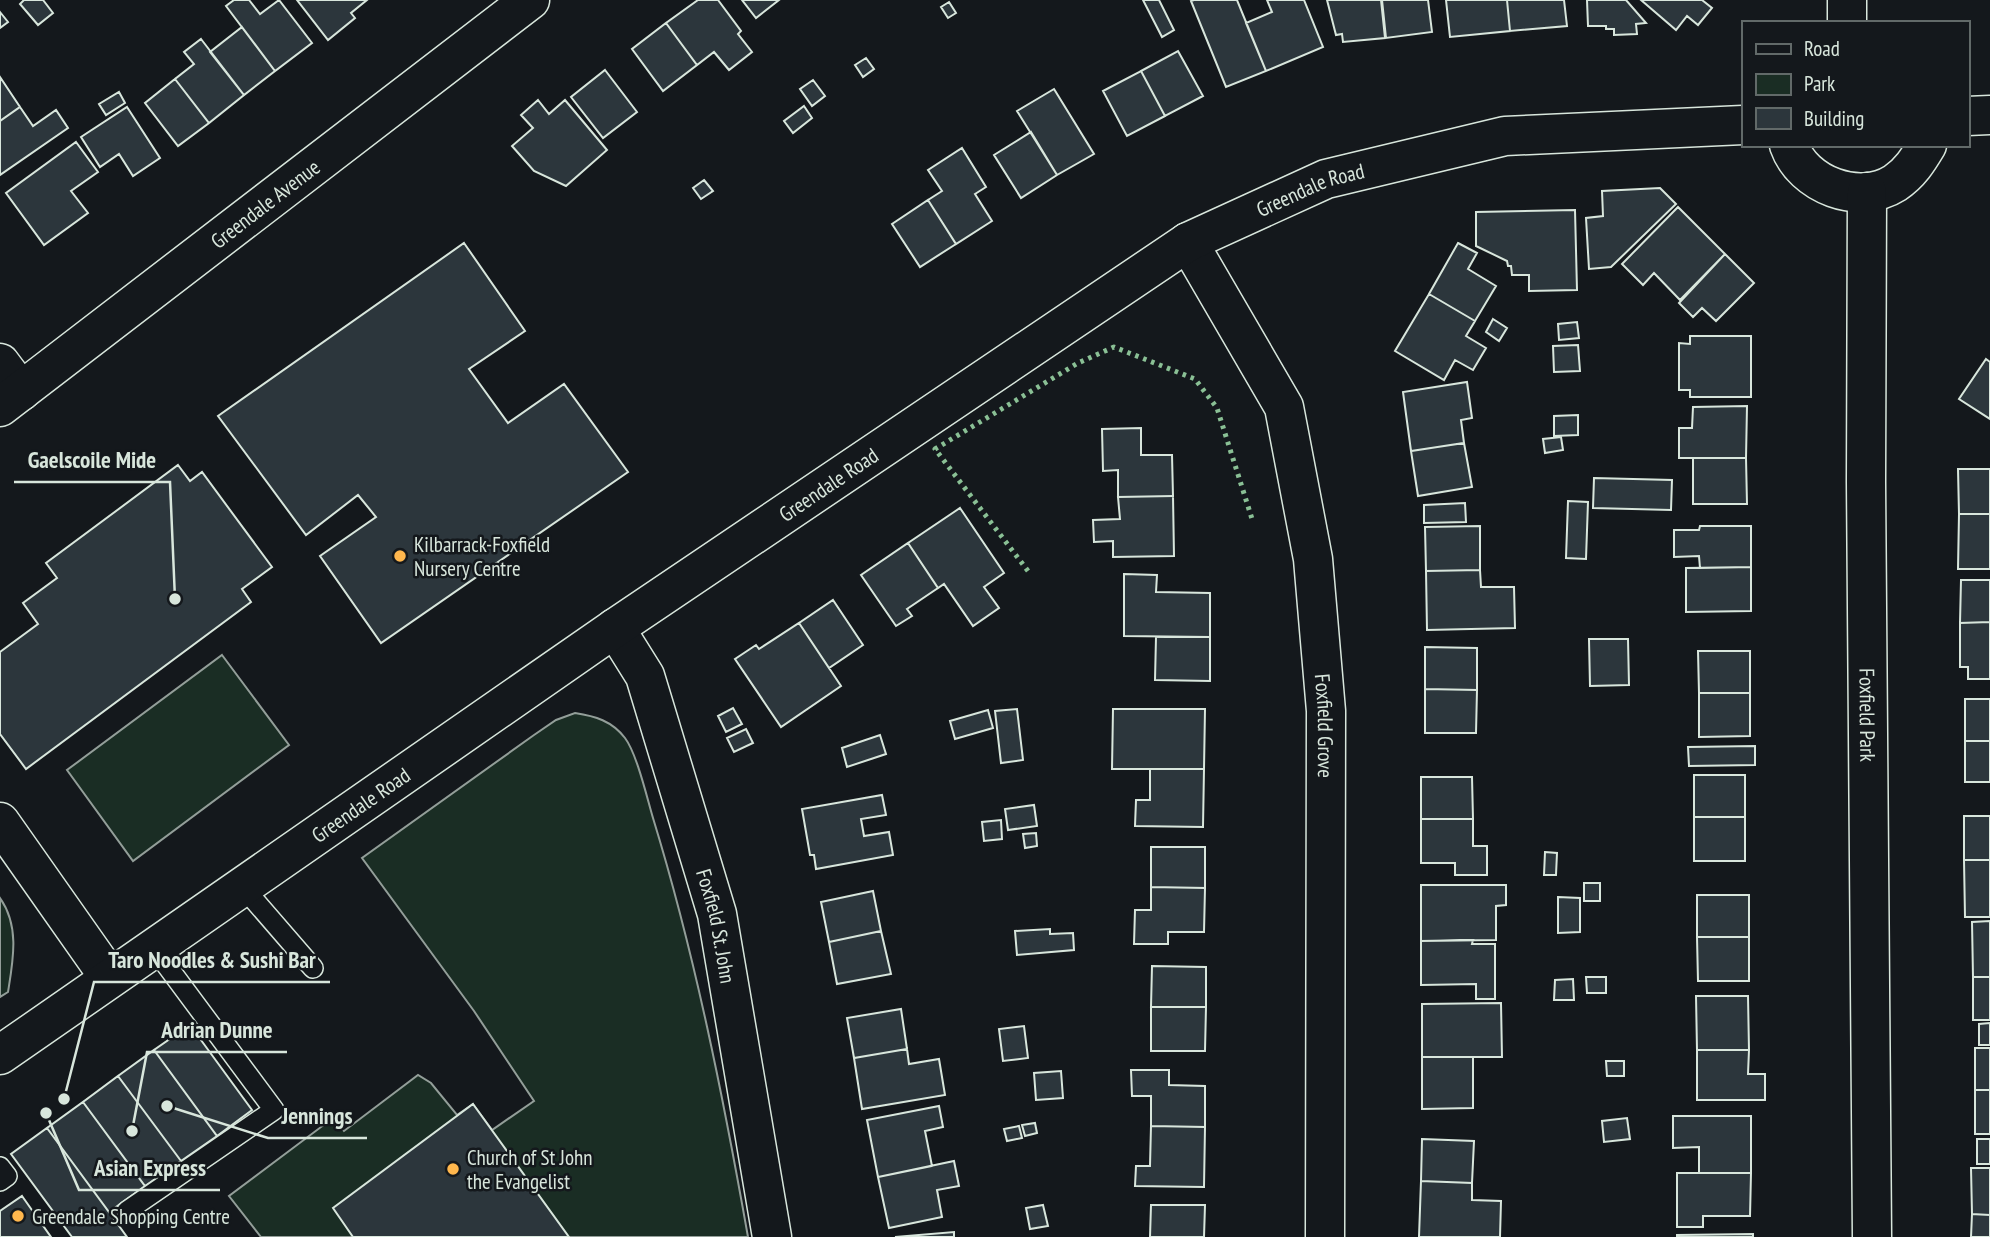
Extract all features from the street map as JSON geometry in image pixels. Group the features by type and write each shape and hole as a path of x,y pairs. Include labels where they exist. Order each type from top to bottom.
{"street":[{"name":"Greendale Avenue","path":"7,387 530,0"},
{"path":"1847,0 1847,21"},
{"path":"1969,116 1990,115"},
{"name":"Greendale Road","path":"0,1055 615,628 1188,242 1326,179 1505,136 1742,125"},
{"path":"1790,147 1807,173 1835,190 1867,192 1893,184 1915,167 1926,147"},
{"name":"Foxfield Park","path":"1867,192 1866,496 1872,1237"},
{"name":"Foxfield Grove","path":"1188,242 1284,407 1313,559 1326,711 1325,1237"},
{"name":"Foxfield St. John","path":"615,628 645,676 717,914 772,1237"},
{"path":"0,822 109,977"}],"lane":[{"path":"242,886 313,968"},
{"path":"127,1211 274,1110 153,947"},
{"path":"0,1167 7,1176 0,1181"}],"green space":[{"path":"222,655 289,745 133,861 67,770"},
{"path":"575,713 596,718 615,727 625,738 638,765 695,974 748,1237 261,1237 229,1196 333,1118 344,1131 418,1075 431,1083 457,1115 473,1104 492,1130 534,1101 474,1011 362,858 556,720"},
{"path":"0,898 10,920 13,944 8,992 0,997"}],"building":[{"path":"24,0 43,0 53,13 38,25 20,4"},
{"path":"234,0 249,0 260,14 279,0 312,43 275,71 226,6"},
{"path":"297,0 367,0 351,13 355,18 328,40"},
{"path":"698,0 718,0 741,31 738,34 752,52 729,70 714,52 697,65 666,23"},
{"path":"742,0 779,0 756,18"},
{"path":"1143,0 1159,0 1174,30 1162,37"},
{"path":"1237,0 1266,71 1226,87 1191,1"},
{"path":"1267,0 1304,0 1323,47 1266,71 1246,23 1272,12"},
{"path":"1327,0 1381,0 1385,38 1343,42 1342,34 1336,35"},
{"path":"1382,0 1428,0 1432,32 1386,38"},
{"path":"1446,0 1507,0 1510,31 1450,37"},
{"path":"1507,0 1564,0 1567,26 1510,31"},
{"path":"1587,0 1626,0 1646,23 1636,24 1637,34 1614,35 1614,29 1606,29 1606,26 1588,26"},
{"path":"1641,0 1702,0 1712,8 1698,25 1687,16 1676,30"},
{"path":"949,2 956,13 948,18 941,7"},
{"path":"0,12 8,22 0,28"},
{"path":"666,23 697,65 663,91 632,49"},
{"path":"242,27 275,71 244,95 210,52"},
{"path":"201,39 244,95 209,123 175,79 194,64 184,52"},
{"path":"1178,51 1203,96 1165,116 1141,71"},
{"path":"866,58 874,69 863,77 855,65"},
{"path":"605,70 637,112 603,138 571,97"},
{"path":"1141,71 1165,116 1127,136 1103,91"},
{"path":"0,77 20,107 0,121"},
{"path":"175,79 209,123 178,146 145,103"},
{"path":"813,80 825,96 812,106 800,89"},
{"path":"1054,89 1094,154 1057,175 1017,111"},
{"path":"119,92 125,103 106,115 99,104"},
{"path":"538,100 549,114 565,100 607,150 566,186 534,171 512,146 533,128 521,115"},
{"path":"804,106 812,118 793,133 784,121"},
{"path":"20,107 33,126 56,110 68,128 0,175 0,121"},
{"path":"127,107 160,158 133,176 119,154 100,167 81,137"},
{"path":"1031,132 1057,175 1021,198 994,155"},
{"path":"76,142 98,172 71,191 88,213 44,245 6,193"},
{"path":"962,148 986,187 975,194 992,221 956,244 928,200 942,191 928,170"},
{"path":"704,180 713,191 701,199 693,188"},
{"path":"1660,188 1676,204 1611,267 1589,269 1586,218 1603,216 1602,191"},
{"path":"928,200 956,244 920,267 892,224"},
{"path":"1678,207 1725,254 1680,300 1654,273 1643,285 1622,264"},
{"path":"1575,210 1577,290 1529,291 1529,275 1512,275 1507,261 1476,246 1476,212"},
{"path":"464,243 525,331 469,369 508,423 564,384 628,472 381,643 320,556 376,517 358,495 306,535 218,416"},
{"path":"1458,243 1477,253 1468,269 1496,286 1475,321 1429,294"},
{"path":"1725,254 1754,283 1716,321 1702,308 1693,317 1679,303"},
{"path":"1429,294 1475,321 1466,336 1486,348 1473,370 1455,360 1444,380 1395,351"},
{"path":"1493,319 1507,328 1499,341 1486,332"},
{"path":"1577,322 1579,338 1559,340 1558,324"},
{"path":"1690,336 1751,336 1751,397 1690,397 1690,390 1679,390 1679,343 1690,344"},
{"path":"1578,345 1580,371 1554,372 1553,346"},
{"path":"1986,359 1990,362 1990,419 1959,399"},
{"path":"1467,382 1472,418 1461,420 1464,443 1411,451 1403,392"},
{"path":"1747,406 1746,458 1679,458 1679,428 1692,428 1693,407"},
{"path":"1578,415 1578,435 1554,436 1554,416"},
{"path":"1141,428 1141,455 1172,455 1173,496 1118,497 1118,470 1103,471 1102,429"},
{"path":"1561,437 1563,450 1545,453 1543,439"},
{"path":"1464,443 1472,487 1418,496 1411,451"},
{"path":"1693,458 1746,458 1747,504 1693,504"},
{"path":"178,465 190,481 202,472 272,567 242,589 251,602 26,769 0,734 0,652 38,624 23,603 57,578 46,563"},
{"path":"1958,469 1990,469 1990,514 1959,514"},
{"path":"1594,478 1672,480 1671,510 1593,508"},
{"path":"1173,496 1174,556 1113,557 1113,541 1094,542 1093,520 1120,519 1118,497"},
{"path":"1568,501 1588,502 1586,559 1566,558"},
{"path":"1465,503 1466,522 1424,523 1424,505"},
{"path":"960,508 1004,573 984,587 999,608 973,626 944,584 938,588 908,543"},
{"path":"1959,514 1990,514 1990,569 1958,569"},
{"path":"1480,526 1480,570 1426,571 1425,527"},
{"path":"1700,526 1751,526 1751,567 1700,568 1699,556 1674,557 1674,530 1699,530"},
{"path":"908,543 938,588 907,609 912,616 896,626 861,575"},
{"path":"1751,567 1751,611 1686,612 1686,568"},
{"path":"1480,570 1481,587 1514,587 1515,628 1427,630 1426,571"},
{"path":"1124,574 1157,575 1156,592 1210,593 1210,637 1124,636"},
{"path":"1961,580 1990,580 1990,622 1960,623"},
{"path":"833,600 863,645 829,668 799,623"},
{"path":"1990,622 1990,679 1968,679 1968,667 1960,667 1960,623"},
{"path":"799,623 841,686 781,727 735,659 756,645 759,649"},
{"path":"1156,637 1210,637 1210,681 1155,680"},
{"path":"1589,639 1628,639 1629,685 1590,686"},
{"path":"1425,647 1477,648 1477,690 1425,689"},
{"path":"1698,651 1750,651 1750,693 1699,693"},
{"path":"1425,689 1477,690 1476,733 1425,733"},
{"path":"1699,693 1750,693 1750,736 1699,737"},
{"path":"1965,699 1990,699 1990,741 1965,741"},
{"path":"733,708 742,724 726,732 718,716"},
{"path":"1017,709 1023,760 1001,763 995,711"},
{"path":"1113,709 1205,709 1204,769 1112,769"},
{"path":"988,710 993,728 955,739 950,721"},
{"path":"746,729 753,743 734,752 727,738"},
{"path":"880,735 886,754 847,767 842,748"},
{"path":"1965,741 1990,741 1990,782 1965,782"},
{"path":"1755,746 1755,765 1689,766 1688,747"},
{"path":"1150,769 1204,769 1203,827 1135,826 1136,800 1150,800"},
{"path":"1694,775 1745,775 1745,817 1694,817"},
{"path":"1421,777 1472,777 1473,819 1421,819"},
{"path":"882,795 886,815 861,819 864,836 889,832 893,855 816,869 814,855 810,855 802,809"},
{"path":"1034,805 1037,826 1008,830 1005,809"},
{"path":"1964,816 1990,816 1990,860 1964,860"},
{"path":"1694,817 1745,817 1745,861 1694,861"},
{"path":"1421,819 1473,819 1473,846 1487,846 1487,875 1455,875 1455,863 1421,863"},
{"path":"1001,820 1002,839 984,841 982,822"},
{"path":"1036,833 1037,846 1025,848 1023,834"},
{"path":"1151,847 1205,847 1205,888 1151,887"},
{"path":"1545,852 1557,853 1556,875 1544,875"},
{"path":"1964,860 1990,860 1990,917 1965,917"},
{"path":"1584,883 1600,883 1600,901 1584,901"},
{"path":"1421,885 1506,885 1506,905 1496,906 1496,940 1421,941"},
{"path":"1151,887 1205,888 1204,932 1168,932 1168,944 1134,944 1135,910 1151,910"},
{"path":"873,891 881,931 829,942 821,902"},
{"path":"1697,895 1749,895 1749,937 1697,937"},
{"path":"1558,897 1580,898 1580,932 1558,933"},
{"path":"1990,921 1990,977 1973,977 1972,922"},
{"path":"1050,929 1050,934 1073,933 1074,950 1017,955 1015,931"},
{"path":"881,931 891,974 837,984 829,942"},
{"path":"1697,937 1749,937 1749,981 1698,981"},
{"path":"1473,940 1472,944 1495,944 1495,999 1476,999 1476,984 1421,985 1421,941"},
{"path":"1152,966 1206,967 1206,1007 1151,1007"},
{"path":"1586,977 1606,977 1606,993 1587,993"},
{"path":"1973,977 1990,977 1990,1020 1973,1020"},
{"path":"1573,979 1574,1000 1554,1000 1555,980"},
{"path":"1696,996 1748,996 1749,1050 1697,1050"},
{"path":"1501,1003 1502,1057 1422,1057 1422,1004"},
{"path":"1151,1007 1206,1007 1205,1051 1151,1051"},
{"path":"901,1009 907,1049 854,1058 847,1018"},
{"path":"1990,1023 1990,1045 1979,1045 1979,1024"},
{"path":"190,1025 252,1110 217,1136 154,1050"},
{"path":"1024,1026 1028,1058 1003,1061 999,1029"},
{"path":"1975,1048 1990,1048 1990,1090 1975,1090"},
{"path":"907,1049 909,1064 939,1059 945,1095 862,1109 854,1058"},
{"path":"154,1050 217,1136 181,1161 118,1076"},
{"path":"1697,1050 1749,1050 1748,1074 1765,1074 1765,1100 1697,1100"},
{"path":"1422,1057 1473,1057 1473,1108 1422,1109"},
{"path":"1606,1061 1624,1061 1624,1076 1607,1076"},
{"path":"1131,1070 1169,1070 1169,1085 1205,1086 1205,1127 1151,1126 1151,1096 1132,1096"},
{"path":"1061,1071 1063,1098 1036,1100 1034,1073"},
{"path":"118,1076 181,1161 145,1186 83,1102"},
{"path":"1975,1090 1990,1090 1990,1134 1975,1134"},
{"path":"83,1102 145,1186 109,1212 47,1128"},
{"name":"Church of St John the Evangelist","path":"473,1104 569,1237 353,1237 333,1208"},
{"path":"939,1106 943,1127 925,1131 932,1166 878,1177 867,1120"},
{"path":"1673,1116 1751,1116 1751,1173 1699,1173 1699,1147 1673,1148"},
{"path":"1627,1118 1630,1139 1604,1142 1602,1121"},
{"path":"1035,1123 1037,1133 1025,1136 1022,1125"},
{"path":"1019,1126 1022,1138 1007,1141 1004,1129"},
{"path":"1151,1126 1205,1127 1204,1187 1135,1186 1136,1166 1150,1166"},
{"path":"47,1128 127,1237 72,1237 11,1154"},
{"path":"1422,1139 1474,1141 1472,1183 1421,1181"},
{"path":"1977,1139 1990,1139 1990,1164 1977,1164"},
{"path":"954,1161 959,1186 937,1190 942,1217 889,1228 878,1177"},
{"path":"1971,1168 1990,1168 1990,1215 1972,1214"},
{"path":"1677,1173 1751,1173 1750,1216 1703,1216 1703,1227 1677,1227"},
{"path":"1421,1181 1472,1183 1472,1200 1501,1201 1500,1237 1419,1237"},
{"name":"Greendale Shopping Centre","path":"22,1196 51,1237 0,1237 0,1211"},
{"path":"1043,1205 1048,1226 1030,1229 1026,1208"},
{"path":"1151,1205 1205,1205 1204,1237 1150,1237"},
{"path":"1972,1214 1990,1215 1990,1237 1971,1237"},
{"path":"954,1232 954,1237 895,1237"},
{"path":"1753,1234 1753,1237 1677,1237 1677,1235"}],"hedge":[{"path":"1028,571 935,449 1078,363 1114,347 1195,379 1217,408 1253,522"}],"place":[{"name":"Kilbarrack-Foxfield Nursery Centre","path":"400,556"},
{"name":"Gaelscoile Mide","path":"175,599"},
{"name":"Taro Noodles & Sushi Bar","path":"64,1099"},
{"name":"Jennings","path":"167,1106"},
{"name":"Asian Express","path":"46,1113"},
{"name":"Adrian Dunne","path":"132,1131"},
{"name":"Church of St John the Evangelist","path":"453,1169"},
{"name":"Greendale Shopping Centre","path":"18,1216"}]}
